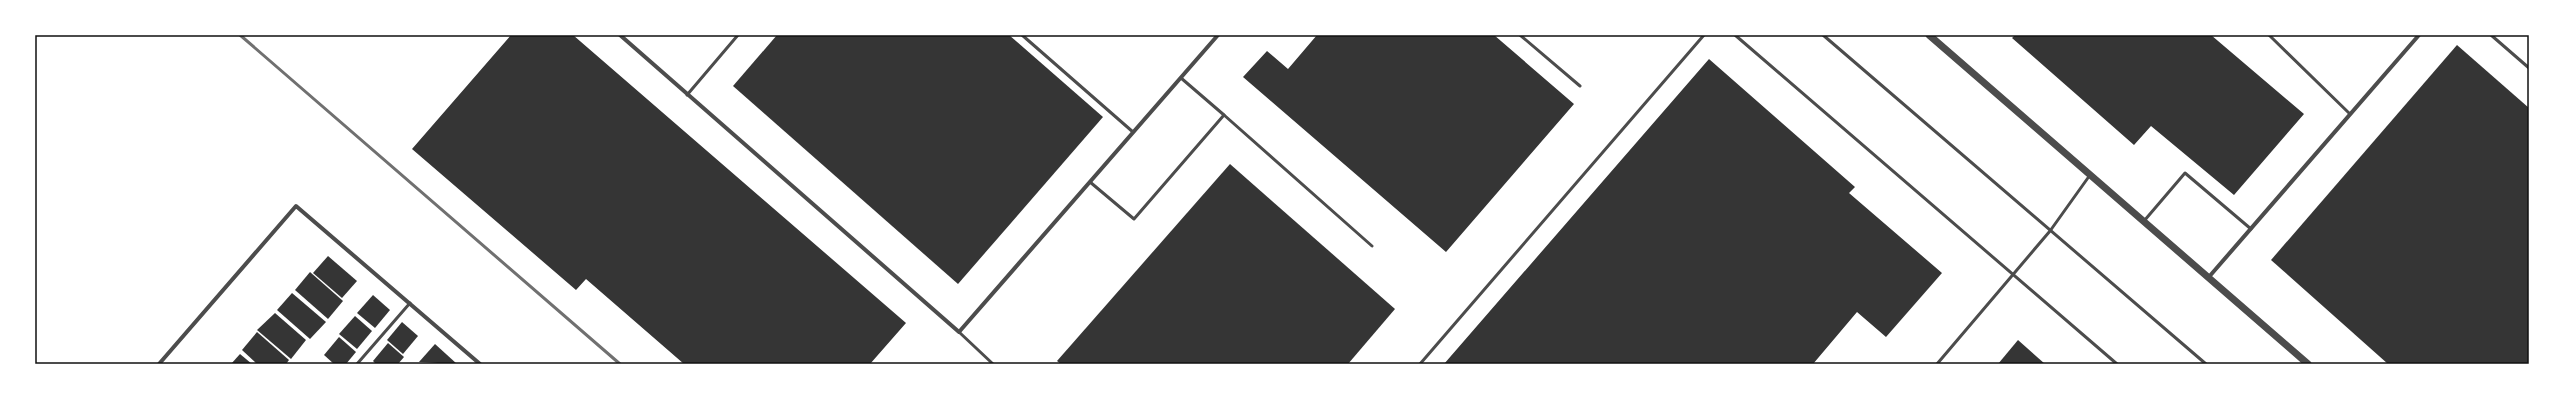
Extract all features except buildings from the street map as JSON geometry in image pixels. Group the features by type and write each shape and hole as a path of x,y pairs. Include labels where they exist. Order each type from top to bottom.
{"street":[{"path":"620,35 960,332 1218,35"},
{"path":"1929,35 2308,364"},
{"path":"2208,278 2419,35"},
{"path":"160,364 296,206 480,364"}],"lane":[{"path":"687,95 738,35"},
{"path":"1022,35 1133,132"},
{"path":"1520,35 1580,86"},
{"path":"1420,364 1704,35"},
{"path":"1735,35 2117,364"},
{"path":"1823,35 2206,364"},
{"path":"2269,35 2350,114"},
{"path":"2491,35 2529,68"},
{"path":"1181,78 1372,246"},
{"path":"1090,182 1134,219 1224,115"},
{"path":"2144,222 2186,173 2251,229"},
{"path":"1937,364 2050,231 2090,175"},
{"path":"357,364 410,303"},
{"path":"960,332 993,364"},
{"path":"986,364 990,361"}],"railway":[{"path":"240,35 620,364"}]}
